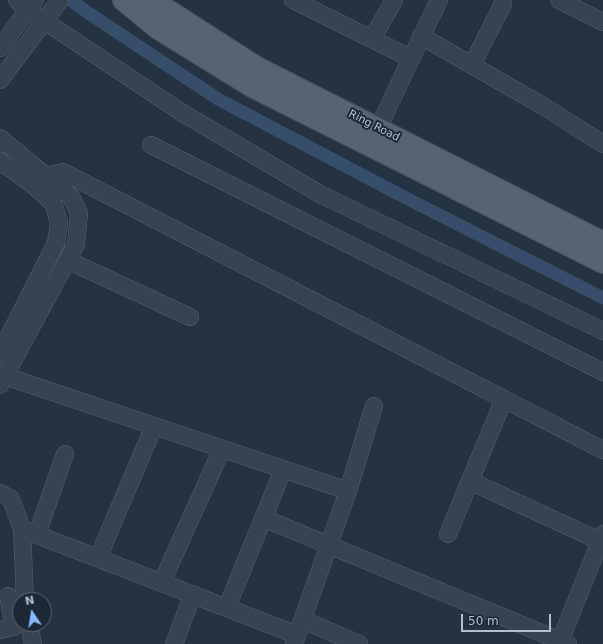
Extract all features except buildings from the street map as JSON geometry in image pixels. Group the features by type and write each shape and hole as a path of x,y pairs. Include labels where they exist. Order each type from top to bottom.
{"main road":[{"path":"124,0 158,28 252,86 374,137"},
{"name":"Ring Road","path":"150,0 257,68 374,137 602,254"}],"street":[{"path":"293,0 410,58"},
{"path":"372,39 394,0"},
{"path":"374,137 410,58 439,0"},
{"path":"559,0 603,22"},
{"path":"472,65 502,1"},
{"path":"0,48 27,3 44,21 181,112 320,194 603,331"},
{"path":"0,80 57,3"},
{"path":"421,36 543,106 603,144"},
{"path":"0,138 40,181 53,203 59,222 56,242 0,354"},
{"path":"151,145 603,372"},
{"path":"0,161 71,197 79,214 76,244 2,381 154,426 348,492"},
{"path":"40,181 63,172 603,450"},
{"path":"67,260 190,317"},
{"path":"448,534 504,400"},
{"path":"298,633 348,492 374,406"},
{"path":"98,558 154,426"},
{"path":"162,582 222,449"},
{"path":"15,592 30,531 65,454"},
{"path":"227,607 283,470"},
{"path":"263,518 330,544 563,643 602,538 470,481"},
{"path":"0,493 12,500 30,531 298,633 359,644"},
{"path":"174,644 193,594"},
{"path":"0,630 12,627"},
{"path":"31,632 33,644"}],"waterway":[{"path":"71,0 218,99 404,197 603,298"}]}
